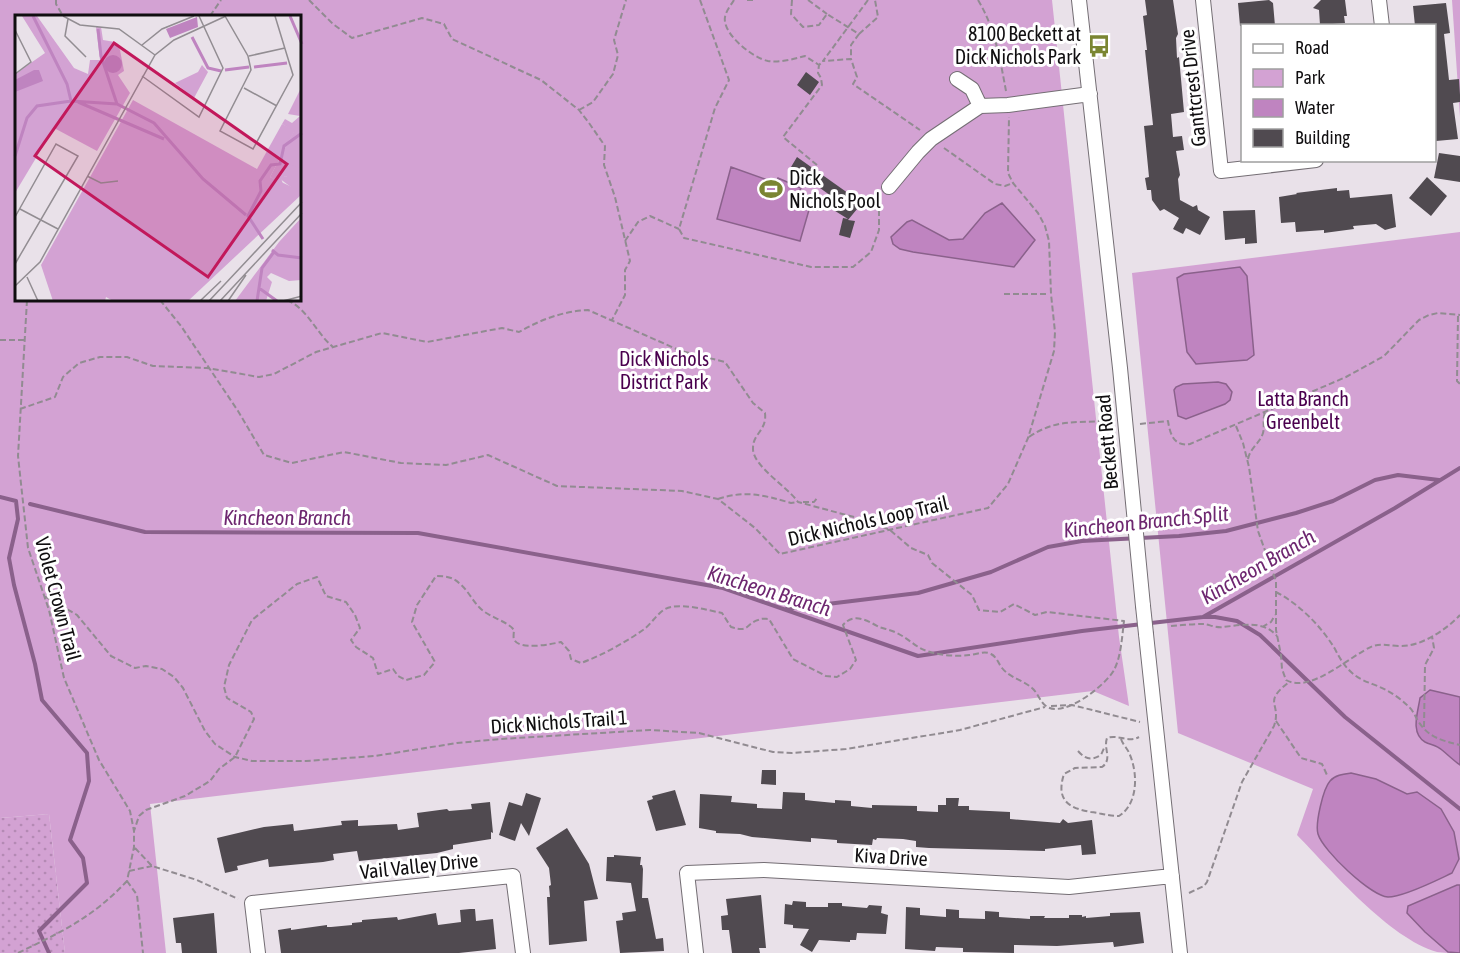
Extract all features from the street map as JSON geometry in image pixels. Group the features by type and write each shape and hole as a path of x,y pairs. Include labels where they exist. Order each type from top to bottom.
{"street":[{"name":"Beckett Road","path":"1079,0 1120,368 1180,953"},
{"name":"Ganttcrest Drive","path":"1203,0 1221,171 1299,162"},
{"path":"1379,0 1382,24"},
{"path":"957,79 972,89 980,106"},
{"path":"890,187 931,139 980,106 1008,105 1090,94"},
{"name":"Kiva Drive","path":"696,953 687,873 764,870 1069,887 1172,876"},
{"name":"Vail Valley Drive","path":"258,953 252,903 513,876 523,953"}],"path":[{"path":"56,0 62,15"},
{"path":"211,15 221,0"},
{"path":"309,0 333,24 352,38 422,18 444,24 452,39 541,80 579,110 605,146 604,165 615,196 630,261 625,270 625,295 612,320"},
{"path":"620,0 623,4"},
{"path":"579,110 593,102 613,74 618,55 614,40 626,0"},
{"path":"679,229 715,108 729,80 700,0"},
{"path":"734,0 725,16 726,26 738,43 752,55 768,61 790,60 805,56 819,65"},
{"path":"747,0 753,0"},
{"path":"792,0 791,14 803,27 819,25 827,14"},
{"path":"808,0 859,34"},
{"path":"817,165 783,137 822,85 818,73 819,65 868,0"},
{"path":"875,0 878,17 859,34 851,45 851,59 857,77 853,84 995,184 1005,186 1012,183 1008,173 1009,114"},
{"path":"978,0 987,15 996,39 1007,96"},
{"path":"823,61 851,59"},
{"name":"Dick Nichols Loop Trail","path":"162,302 181,326 238,411 264,455 292,462 344,452 401,463 446,465 488,455 557,486 682,491 718,499 755,528 780,554 988,508 1008,484 1028,438 1054,351 1049,241 1038,213 1012,183"},
{"path":"626,241 638,222 650,216 679,229 684,238 811,267 853,267 871,252 879,230 879,208"},
{"path":"1004,294 1050,294"},
{"name":"Violet Crown Trail","path":"27,302 18,456 28,548 44,596 64,678 99,760 130,811 134,847 127,880"},
{"path":"292,302 308,317 322,338 333,347"},
{"path":"20,409 55,397 63,377 79,363 100,357 127,357 153,366 207,368 259,377 274,374 316,352 382,333 427,342 502,328 519,332 537,322 574,311 588,310 681,351 725,362 753,403 765,412 766,423 755,439 753,448 755,458 792,493 798,502 865,520 890,530 911,548 928,555 932,562 972,595 979,610 1000,612 1014,604 1035,615 1047,612 1124,621 1114,669 1106,681 1072,705"},
{"path":"1140,424 1168,421 1173,438 1185,445 1236,426 1346,377 1384,356 1419,320 1438,313 1459,315 1457,381 1460,384"},
{"path":"0,340 25,340"},
{"path":"1248,461 1252,448 1263,433 1265,413"},
{"path":"1028,438 1049,425 1104,421"},
{"path":"1236,426 1248,461 1258,531 1276,581 1277,636 1281,669 1286,680 1302,684 1376,645 1408,646 1450,626 1460,615"},
{"path":"718,499 732,494 746,493 791,503 814,502 817,498"},
{"path":"134,831 139,816 146,810 185,796 210,781 219,769 235,757 254,718 251,712 227,698 224,687 229,665 252,620 297,584 317,577 326,596 346,602 355,615 360,627 351,640 356,647 372,658 378,674 393,669 398,676 406,680 424,675 435,662 412,622 417,605 436,576 448,577 459,583 481,609 499,621 510,625 514,630 513,639 516,643 546,646 561,642 569,651 571,659 581,663 610,650 645,628 663,610 683,606 722,613 731,627 740,630 758,620 769,620 793,659 826,676 837,677 850,669 856,660 843,625 855,619 867,619 895,632 922,649 954,656 987,652 995,656 1003,669 1032,688 1046,707"},
{"path":"1276,592 1294,601 1311,619 1334,648 1343,664 1365,682 1386,690 1412,709 1427,734 1460,745"},
{"name":"Dick Nichols Trail 1","path":"44,596 77,615 111,656 135,668 146,666 162,669 174,677 183,688 205,731 215,744 235,757 252,761 306,761 375,756 457,743 650,730 725,738 773,752 792,753 846,749 960,730 1046,707 1072,705 1140,722"},
{"path":"1262,627 1271,622 1275,614"},
{"path":"1171,626 1204,624 1223,628 1230,625 1247,624 1268,629 1277,636"},
{"path":"1424,730 1425,665 1434,648 1432,636"},
{"path":"1189,893 1204,886 1207,882 1242,782 1276,721 1274,698 1276,692 1289,682"},
{"path":"1276,721 1301,758 1322,764 1327,775"},
{"path":"1078,751 1087,759 1092,759 1101,755 1107,738 1114,736 1131,740 1139,736"},
{"path":"1105,746 1108,757 1106,764 1102,767 1084,767 1068,771 1064,774 1061,793 1066,803 1079,811 1119,816 1128,807 1135,785 1134,767 1121,739"},
{"path":"134,847 152,866 197,880 238,899"},
{"path":"129,872 152,866"},
{"path":"18,953 72,927 106,903 127,880 137,895 143,953"}],"green space":[{"name":"Dick Nichols District Park","path":"0,0 1052,0 1119,637 1129,706 1093,691 150,804 166,953 65,953 49,814 0,818"},
{"path":"1452,0 1460,0 1460,117"},
{"name":"Latta Branch Greenbelt","path":"1460,232 1460,953 1454,953 1437,952 1400,933 1362,902 1297,835 1313,789 1178,733 1132,273"},
{"path":"49,814 65,953 0,953 0,818"}],"water":[{"path":"731,167 776,183 778,178 801,188 797,197 811,203 800,241 717,219"},
{"path":"1002,203 1035,240 1014,267 913,252 900,249 893,244 891,237 912,220 949,240 963,239 985,213"},
{"path":"1240,267 1247,276 1254,355 1247,360 1196,364 1187,352 1177,278 1184,274"},
{"path":"1218,382 1226,384 1232,392 1230,400 1186,419 1178,416 1174,390 1176,387 1183,384"},
{"path":"1430,690 1460,697 1460,765 1440,748 1420,738 1416,728 1420,698"},
{"path":"1351,773 1376,779 1407,794 1417,792 1441,809 1454,832 1459,859 1452,873 1411,891 1388,897 1380,895 1349,872 1322,842 1317,829 1327,785 1337,776"},
{"path":"1460,885 1460,953 1448,952 1407,913 1408,906"}],"building":[{"path":"1145,0 1173,0 1184,112 1171,114 1173,137 1182,136 1184,150 1176,151 1180,175 1178,179 1180,200 1193,207 1197,205 1198,210 1210,217 1200,235 1186,228 1183,234 1173,229 1179,218 1164,209 1160,211 1152,200 1151,190 1147,190 1145,178 1149,177 1144,126 1153,125 1145,50 1147,50 1143,16 1147,15"},
{"path":"1269,0 1273,3 1275,24 1241,24 1240,26 1238,3"},
{"path":"1321,0 1345,0 1347,16 1344,16 1345,23 1320,24 1319,10 1313,8"},
{"path":"1446,3 1450,33 1444,34 1449,80 1459,79 1460,102 1453,103 1458,139 1436,141 1436,24 1415,24 1413,6"},
{"path":"806,72 819,82 810,95 797,85"},
{"path":"1439,153 1460,156 1460,182 1434,178"},
{"path":"797,157 862,203 848,220 855,221 850,238 839,235 843,218 848,219 832,209 838,201 791,167"},
{"path":"1427,177 1447,196 1431,216 1409,198"},
{"path":"1337,188 1337,191 1349,190 1350,198 1392,194 1396,227 1385,230 1376,224 1353,226 1354,229 1324,233 1324,230 1296,232 1295,222 1281,223 1279,197"},
{"path":"1255,210 1257,243 1245,244 1245,238 1225,240 1223,211"},
{"path":"762,770 776,770 776,785 761,784"},
{"path":"675,790 686,825 656,831 647,801 653,799 652,796"},
{"path":"783,792 805,793 805,800 835,803 835,800 851,801 851,806 872,808 872,805 917,806 917,811 938,812 938,805 946,805 946,798 959,798 958,806 969,806 969,810 1010,812 1010,819 1060,823 1063,819 1068,823 1092,820 1096,854 1082,855 1081,845 1045,849 1045,851 929,848 916,847 916,841 903,839 877,838 873,839 872,845 837,843 837,840 811,838 811,842 716,833 716,831 699,828 700,794 732,796 731,802 757,804 757,808 782,809"},
{"path":"526,793 541,798 529,836 521,823 515,841 499,835 509,802 522,806"},
{"path":"490,802 493,833 491,832 491,839 453,845 453,849 437,853 359,861 357,851 333,854 334,860 323,862 269,867 268,859 237,866 238,870 225,873 217,838 264,827 293,824 294,831 342,825 341,821 358,820 358,826 397,824 398,830 419,827 417,813 447,809 449,811 472,809 471,804"},
{"path":"567,828 589,864 598,899 584,901 587,941 549,945 547,897 550,897 549,886 551,885 549,868 536,848"},
{"path":"614,855 641,857 642,898 648,898 656,939 663,938 664,951 620,953 616,921 623,920 622,913 636,911 631,883 606,881 607,857 614,857"},
{"path":"761,895 766,948 759,948 760,953 732,953 729,930 722,930 721,916 728,915 726,899"},
{"path":"793,901 806,902 806,907 828,907 828,903 867,908 869,905 882,906 881,913 888,915 886,934 857,933 856,940 850,940 850,942 819,940 812,952 800,945 809,929 793,928 793,925 784,924 785,904 792,905"},
{"path":"906,907 920,908 920,915 946,917 946,909 959,910 959,918 985,919 985,911 999,912 999,917 1030,919 1030,916 1069,918 1069,915 1082,915 1086,918 1110,916 1110,913 1140,912 1144,943 1114,947 1113,942 1057,946 1014,945 1014,953 963,952 963,948 936,947 935,951 905,949"},
{"path":"475,909 476,921 493,919 496,949 459,953 281,953 278,930 352,925 362,920 397,917 398,920 436,913 438,925 461,922 460,910"},
{"path":"214,913 217,953 182,953 181,943 176,943 173,918"}],"waterway":[{"name":"Kincheon Branch","path":"30,504 145,532 418,533 723,588 918,656 1082,631 1203,617 1395,508 1460,468"},
{"name":"Kincheon Branch Split","path":"786,609 918,593 991,572 1048,547 1082,541 1226,531 1333,501 1375,480 1398,475 1439,480"},
{"path":"0,497 16,501 18,519 9,558 42,700 87,753 89,781 70,840 83,858 87,883 39,931 49,953"},
{"path":"1204,617 1237,621 1260,635 1345,717 1460,809"}],"place":[{"name":"8100 Beckett at Dick Nichols Park","path":"1099,46"},
{"name":"Dick Nichols Pool","path":"771,189"}]}
